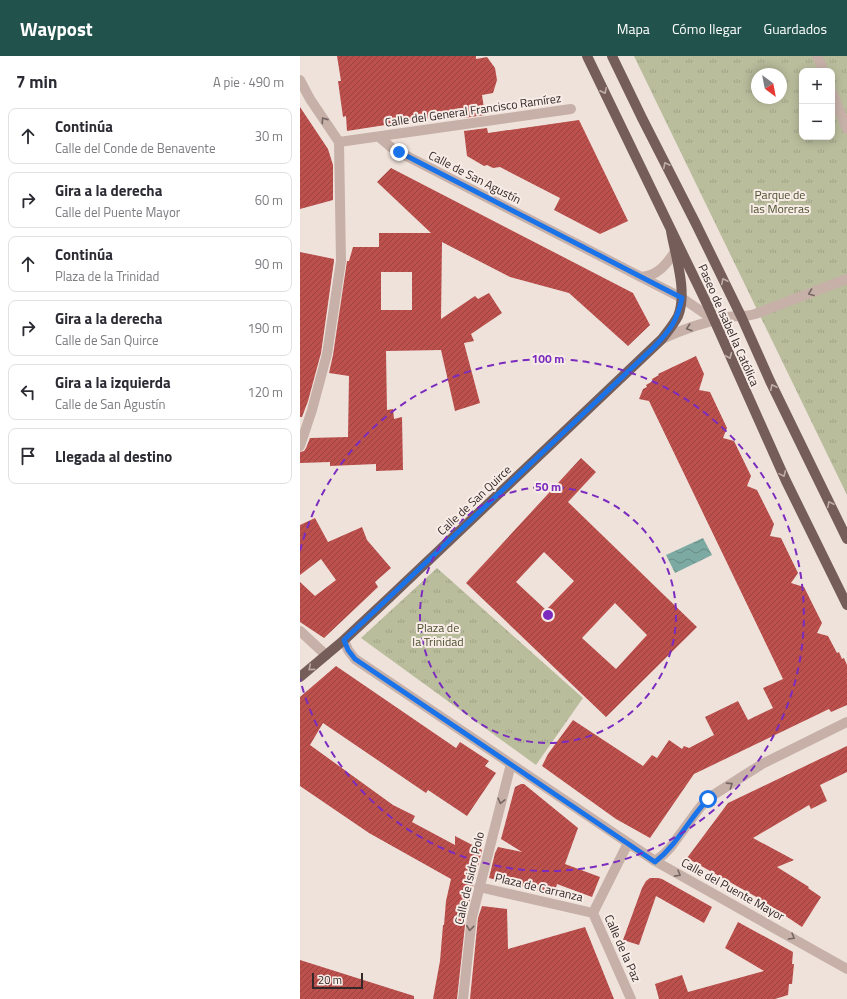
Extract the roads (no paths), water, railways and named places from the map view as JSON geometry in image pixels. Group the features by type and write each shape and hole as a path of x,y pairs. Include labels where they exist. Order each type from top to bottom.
{"main road":[{"name":"Paseo de Isabel la Católica","path":"587,56 714,320 786,481 847,605"},
{"name":"Paseo de Isabel la Católica","path":"612,56 741,316 770,381 847,539"},
{"name":"Calle de San Quirce","path":"300,677 344,640 662,339 673,325 678,314 682,298 670,230"}],"street":[{"path":"817,56 823,68"},
{"path":"300,80 310,100 339,142 341,261 327,354 312,410 300,446"},
{"path":"835,99 847,129"},
{"name":"Calle del General Francisco Ramírez","path":"379,136 571,109"},
{"path":"339,142 379,136"},
{"name":"Calle de San Agustín","path":"379,136 399,152 682,298 714,320"},
{"path":"641,277 656,273 662,269 674,253"},
{"name":"Calle de San Quirce","path":"662,339 682,330 714,320 731,316 747,316 755,314 847,279"},
{"path":"300,631 326,655"},
{"path":"344,640 348,650 355,659 511,764"},
{"path":"655,862 670,848 708,799 762,764 847,722"},
{"name":"Calle del Puente Mayor","path":"511,764 655,862 847,969"},
{"name":"Calle de Isidro Polo","path":"463,999 472,917 511,764"},
{"name":"Calle de la Paz","path":"628,843 594,912 631,999"},
{"name":"Plaza de Carranza","path":"479,887 594,912"}],"water":[{"path":"703,538 712,555 675,573 666,555"}],"park label":[{"name":"Parque de las Moreras","path":"780,201"},
{"name":"Plaza de la Trinidad","path":"438,634"}]}
